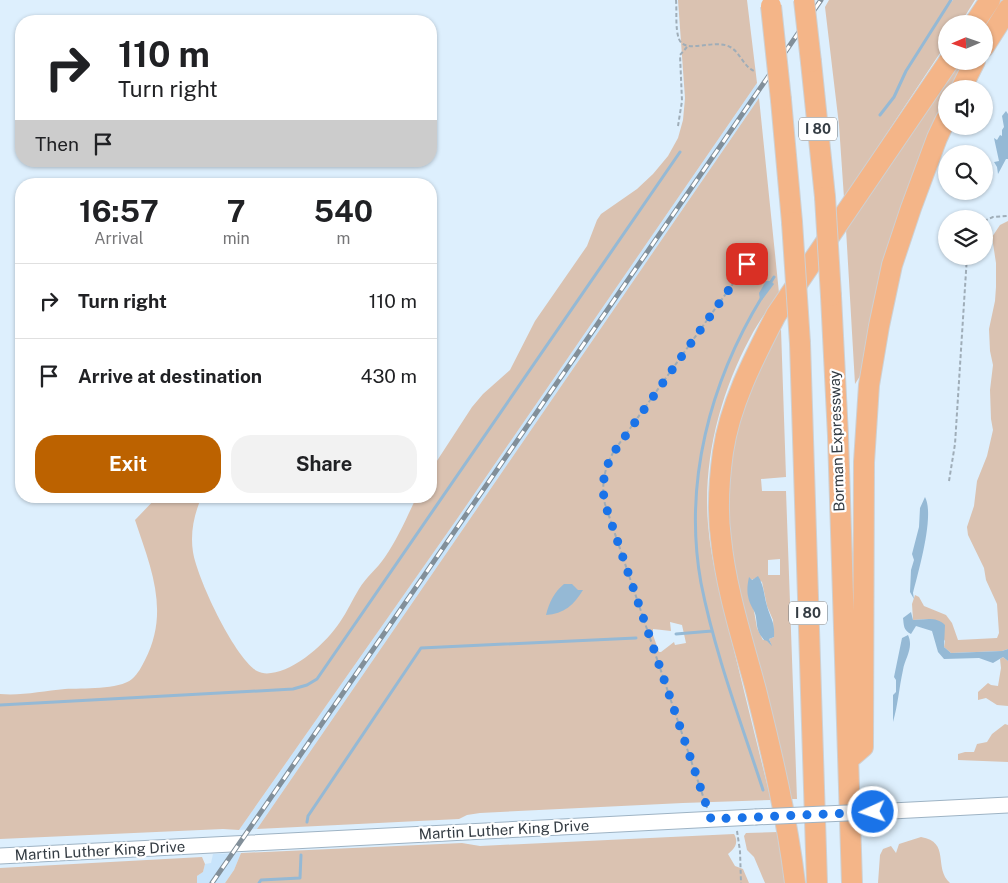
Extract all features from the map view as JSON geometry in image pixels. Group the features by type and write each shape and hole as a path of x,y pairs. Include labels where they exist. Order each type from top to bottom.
{"highway":[{"name":"Borman Expressway","path":"804,0 825,197 831,296 838,436 852,883"},
{"path":"980,15 990,0"},
{"name":"I 80","path":"770,2 792,222 800,343 816,883"},
{"path":"993,32 1008,8"},
{"path":"795,883 780,794 729,584 720,539 718,499 723,451 733,410 754,358 776,315 943,70"},
{"path":"849,758 863,747 864,489 869,385 892,265 938,135"}],"main road":[{"name":"Martin Luther King Drive","path":"0,856 1008,805"}],"path":[{"path":"676,0 678,37 681,44 686,47 723,44 734,50 748,68 754,71"},
{"path":"678,126 682,101 680,55 686,47"},
{"path":"993,217 1008,216"},
{"path":"711,819 605,504 603,477 614,452 747,264"},
{"path":"949,481 955,444 966,265"},
{"path":"735,818 740,845 741,883"}],"shaded area":[{"path":"678,0 747,0 757,83 457,519 239,830 223,829 0,839 0,694 24,694 65,689 110,687 126,683 132,679 140,670 145,660 156,625 157,607 152,573 135,520 151,503 200,503 192,531 192,545 196,564 201,580 218,616 238,650 257,671 264,673 280,671 290,667 310,654 334,630 343,618 356,593 390,550 414,503 437,503 437,461 472,407 483,394 510,370 535,321 587,246 601,214 637,189 668,156 678,138 683,120 685,98"},
{"path":"829,0 950,0 949,5 953,0 975,0 966,15 938,15 938,56 844,198 839,125 825,7"},
{"path":"955,70 960,70 956,80 948,80"},
{"path":"757,83 759,98 257,829 239,830 457,519"},
{"path":"938,95 938,115 873,310 860,376 855,384 846,229"},
{"path":"759,98 779,293 753,332 739,359 722,404 711,451 707,500 710,539 721,598 771,800 480,813 467,815 459,819 257,829","holes":["670,622 682,625 686,643 675,645 674,642 659,652 653,635 653,629 671,631"]},
{"path":"1006,111 1008,114 1008,159 1006,159 998,174 994,162 999,161 994,138 997,140 1000,135 1002,136 1004,127 1002,116"},
{"path":"1008,221 1008,649 1002,651 951,653 944,647 945,641 931,619 913,620 912,604 915,595 919,597 924,606 946,615 952,623 958,640 997,638 999,633 997,604 986,580 984,568 968,535 967,527 974,506 977,481 987,456 993,430 990,390 993,365 989,329 996,287 993,236 1000,225"},
{"path":"766,281 771,281 774,284 762,300 760,300 759,293"},
{"path":"781,329 786,477 761,479 762,491 786,491 797,799 790,799 736,575 727,515 729,473 737,430 750,387 769,348","holes":["780,559 780,575 768,575 768,560","756,578 762,582 767,606 773,620 774,637 769,639 771,644 767,640 763,640 757,628 754,611 748,595 751,580"]},
{"path":"925,497 928,505 927,530 913,593 914,599 910,592 911,570 914,560 912,554 919,527 920,508"},
{"path":"758,576 762,583 773,624 774,637 769,639 772,646 759,633 755,613 748,595 749,577 752,580"},
{"path":"564,584 572,584 578,590 583,590 568,608 558,613 546,615 552,598"},
{"path":"911,612 913,620 934,619 945,625 944,647 951,653 1002,651 1008,649 1008,661 1003,657 993,663 979,658 944,659 938,652 932,631 916,626 911,634 905,629 903,618"},
{"path":"908,635 910,649 903,670 893,722 893,695 896,692 896,680 894,677 902,638"},
{"path":"1003,657 1008,661 1008,706 997,705 986,698 978,700 978,692 988,683 998,686 1001,668 1000,659"},
{"path":"1005,724 1008,725 1008,762 958,760 958,754 974,752 977,744 987,742 992,734"},
{"path":"778,832 785,883 765,883 754,857 747,850 744,836 746,833"},
{"path":"734,834 736,845 728,854 735,866 743,869 749,883 225,883 234,870 241,853 462,843 480,846"},
{"path":"921,837 936,844 945,877 950,883 878,883 880,855 883,849 891,846 896,853 899,844"},
{"path":"241,853 234,870 225,883 197,883 197,876 203,872 205,864 211,863 213,854"},
{"path":"202,857 205,864 203,872 197,876 197,883 0,883 0,868"}],"waterway":[{"path":"880,115 894,97 906,71 951,0"},
{"path":"0,705 293,689 307,685 317,679 680,152"},
{"path":"769,285 774,277"},
{"path":"762,297 728,363 715,398 705,434 699,471 696,545 701,583 714,636 763,790"},
{"path":"676,634 712,631"},
{"path":"307,822 308,816 421,648 636,638"},
{"path":"259,883 261,880 300,878 301,855"}],"railway":[{"path":"212,883 821,0"}],"route":[{"path":"747,264 609,460 603,477 605,504 711,819 873,812"}]}
